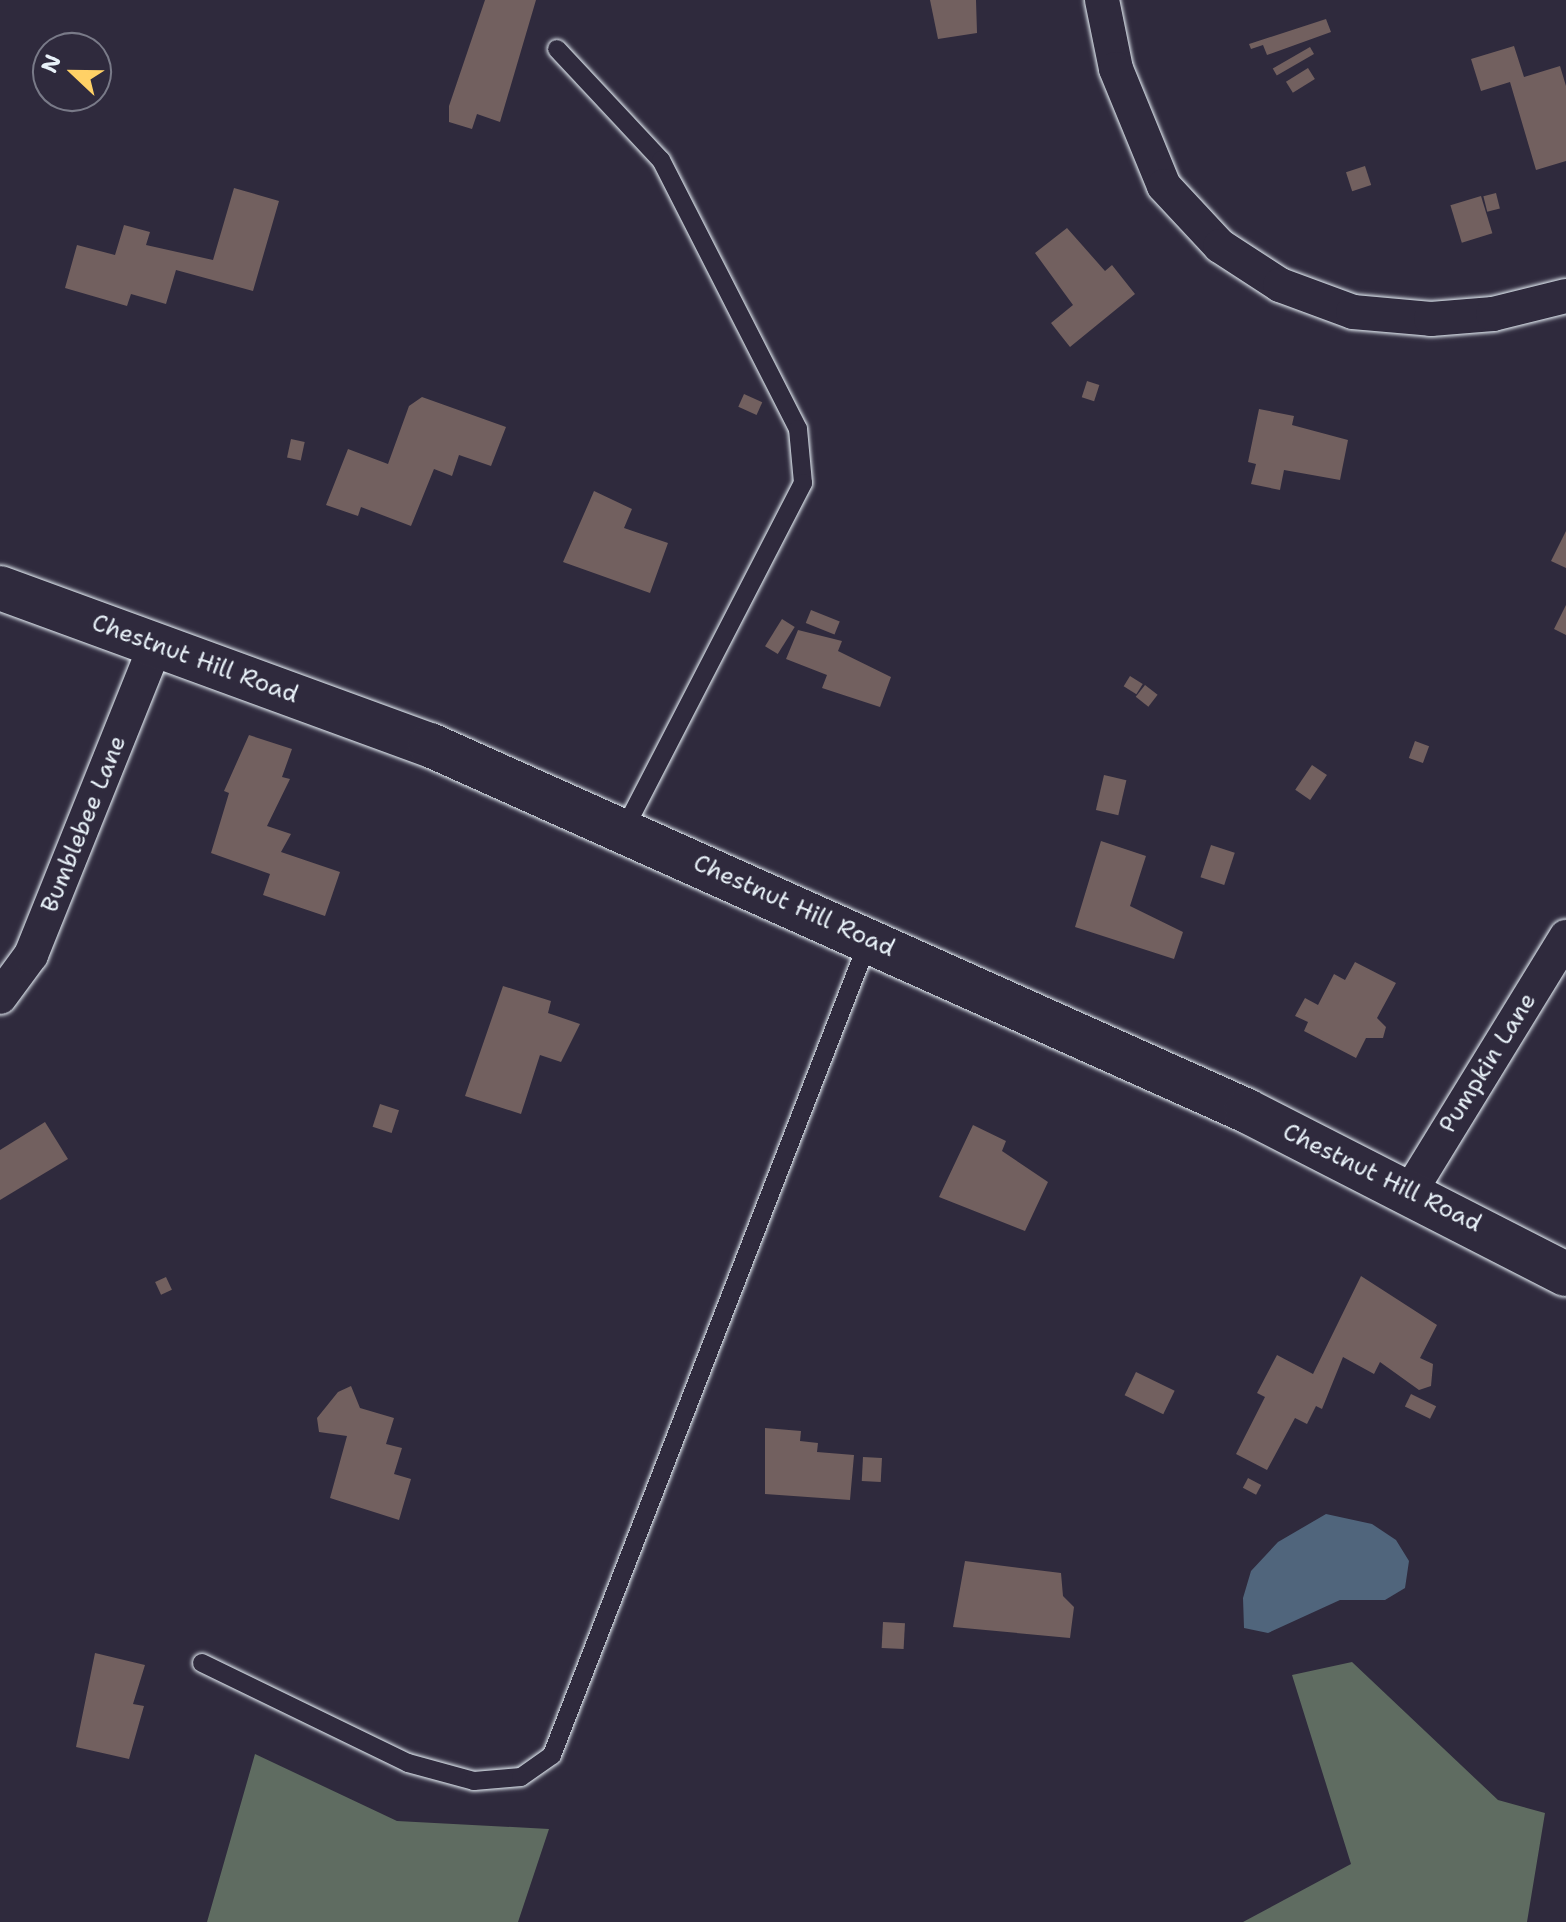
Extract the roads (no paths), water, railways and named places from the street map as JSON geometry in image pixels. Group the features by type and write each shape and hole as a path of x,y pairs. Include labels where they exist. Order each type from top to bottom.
{"main road":[{"name":"Chestnut Hill Road","path":"0,588 430,745 869,939 1411,1190 1566,1274"}],"street":[{"path":"1102,0 1116,69 1164,186 1220,246 1280,285 1353,312 1431,319 1493,314 1566,296"},
{"name":"Bumblebee Lane","path":"0,997 31,955 156,644"},
{"name":"Pumpkin Lane","path":"1411,1190 1566,937"}],"lane":[{"path":"557,49 661,160 798,429 803,483 623,831"},
{"path":"202,1663 408,1763 474,1781 521,1777 552,1755 869,939"}],"water":[{"path":"1326,1514 1372,1524 1396,1540 1409,1561 1405,1588 1385,1600 1340,1600 1268,1633 1244,1628 1243,1598 1251,1571 1278,1542"}]}
